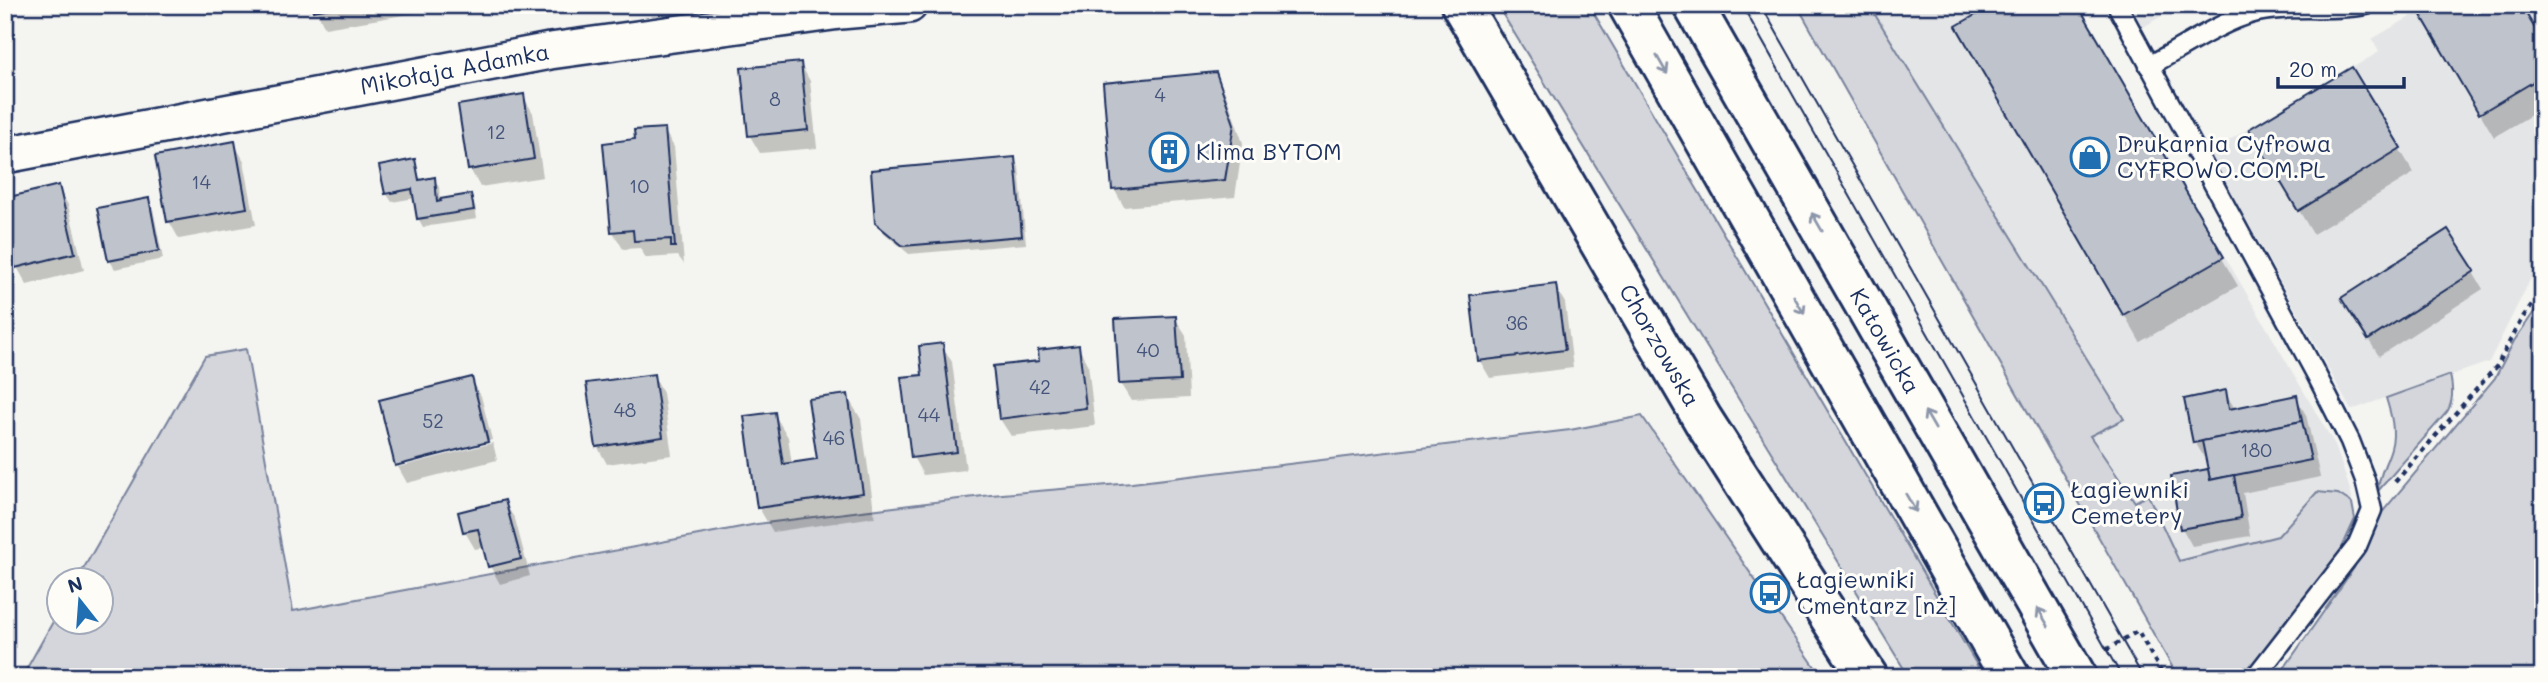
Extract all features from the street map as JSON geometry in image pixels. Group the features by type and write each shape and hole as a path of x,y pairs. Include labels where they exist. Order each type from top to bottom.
{"main road":[{"name":"Chorzowska","path":"1461,5 1703,420 1868,677"},
{"path":"1628,5 2010,677"},
{"name":"Katowicka","path":"1693,5 2077,677"}],"street":[{"name":"Mikołaja Adamka","path":"5,155 550,51 840,11 909,5"}],"lane":[{"path":"2117,5 2350,441 2365,480 2372,510 2357,546 2255,677"},
{"path":"2149,66 2234,20 2256,12 2366,5"}],"path":[{"path":"2372,510 2497,366 2521,320 2543,289"},
{"path":"2138,631 2164,677"}],"shaded area":[{"path":"1497,5 1589,5 1984,677 1909,677"},
{"path":"1797,5 1869,5 2124,419 2090,436 2135,502 2148,495 2179,561 2278,536 2317,492 2338,494 2352,503 2355,519 2340,552 2244,677 2178,677"},
{"path":"1869,5 2078,5 2335,445 2352,503 2278,536 2179,561 2149,495 2135,503 2090,435 2124,419"},
{"path":"2129,5 2179,5 2142,28"},
{"path":"2431,5 2543,5 2543,254 2489,362 2351,410 2209,152 2379,52 2372,39"},
{"path":"2543,299 2543,677 2278,677 2354,568 2374,522 2495,378 2514,341"},
{"path":"246,349 293,611 757,524 991,495 1132,483 1570,430 1642,416 1822,677 22,677 46,634 116,636 116,566 85,566 205,356"},
{"path":"2450,375 2452,394 2447,412 2378,491 2393,435 2386,398"}],"building":[{"path":"312,5 348,5 313,11"},
{"path":"1993,5 2078,5 2224,257 2123,315 1956,26"},
{"path":"2437,5 2521,5 2543,42 2543,76 2479,114 2421,15"},
{"path":"801,62 808,130 748,136 741,68"},
{"path":"2352,67 2401,148 2298,211 2249,129"},
{"name":"Klima BYTOM","path":"1216,72 1234,124 1225,180 1112,190 1103,83"},
{"path":"524,94 534,159 468,170 458,105"},
{"path":"665,128 675,247 671,247 671,239 634,241 633,230 611,232 603,143 635,139 634,130"},
{"path":"235,141 247,208 167,222 155,156"},
{"path":"1015,157 1022,236 903,246 875,223 871,170"},
{"path":"415,159 419,180 435,177 437,202 441,201 440,199 471,194 474,210 417,219 412,189 385,194 379,166"},
{"path":"59,185 75,253 15,268 5,227 5,198"},
{"path":"149,198 159,251 108,261 97,208"},
{"path":"2448,229 2475,271 2368,340 2341,298"},
{"path":"1556,284 1565,350 1478,361 1470,295"},
{"path":"1176,316 1180,381 1119,384 1115,319"},
{"path":"943,343 957,452 911,458 901,377 922,375 919,346"},
{"path":"1079,345 1086,408 999,419 993,366 1039,361 1038,350"},
{"path":"654,374 663,437 596,447 586,383"},
{"path":"472,377 488,442 395,466 379,400"},
{"path":"2226,390 2229,409 2297,395 2302,421 2193,443 2184,399"},
{"path":"848,394 863,493 757,508 744,416 775,412 783,464 817,459 808,399"},
{"path":"2302,421 2311,460 2210,480 2202,441"},
{"path":"2208,469 2210,480 2234,475 2241,518 2180,529 2171,476"},
{"path":"505,500 521,559 488,567 478,529 463,532 458,512"}],"tram line":[{"path":"1742,5 2122,677"},
{"path":"1761,5 2143,677"}],"place":[{"name":"Klima BYTOM","path":"1169,152"},
{"name":"Drukarnia Cyfrowa CYFROWO.COM.PL","path":"2090,157"},
{"name":"Łagiewniki Cemetery","path":"2044,503"},
{"name":"Łagiewniki Cmentarz [nż]","path":"1770,593"}]}
